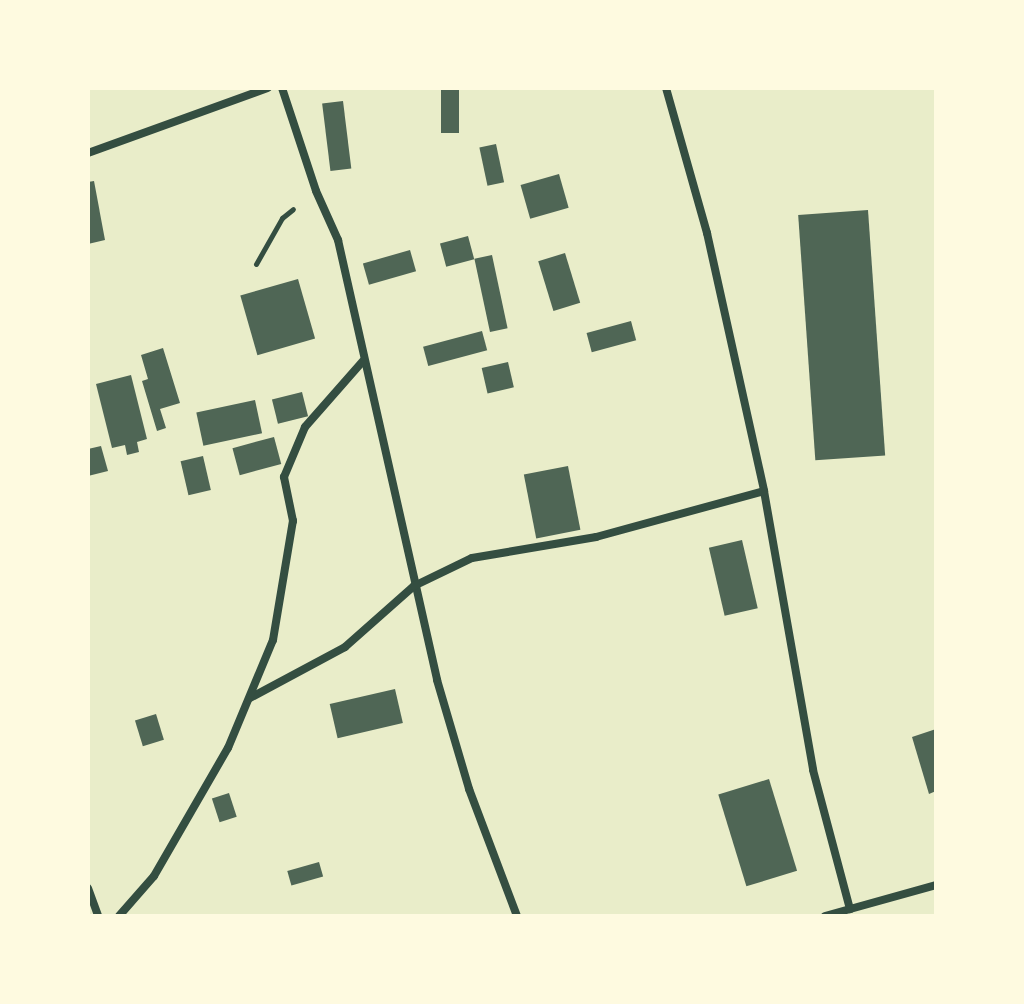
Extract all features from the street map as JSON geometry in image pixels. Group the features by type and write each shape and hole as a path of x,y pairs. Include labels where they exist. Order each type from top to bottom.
{"street":[{"path":"88,153 268,88"},
{"path":"282,88 316,191 338,240 414,586 469,789 517,916"},
{"path":"666,88 707,233 764,491 813,770 850,909"},
{"path":"119,916 154,876 228,748 273,640 293,521 284,477 305,427 363,361"},
{"path":"249,699 345,647 414,586 472,558 596,537 764,491"},
{"path":"825,916 936,885"},
{"path":"88,888 98,916"}],"path":[{"path":"256,264 282,218 316,191"}],"building":[{"path":"441,88 459,88 459,133 441,133"},
{"path":"343,101 351,168 330,171 322,104"},
{"path":"496,144 504,182 487,186 479,148"},
{"path":"559,174 569,208 530,219 521,185"},
{"path":"94,181 105,240 88,244 88,182"},
{"path":"868,210 885,455 815,460 798,215"},
{"path":"468,236 474,259 446,267 440,244"},
{"path":"410,250 416,271 369,285 363,264"},
{"path":"565,253 580,303 553,311 538,261"},
{"path":"492,255 508,328 490,332 474,259"},
{"path":"298,279 315,339 257,355 240,296"},
{"path":"631,321 636,340 592,352 587,333"},
{"path":"482,331 487,350 428,366 423,347"},
{"path":"163,348 180,403 160,409 166,428 157,431 142,381 148,379 141,355"},
{"path":"508,362 514,387 488,393 482,368"},
{"path":"131,375 147,439 137,442 139,452 127,455 125,445 112,448 96,384"},
{"path":"302,392 308,416 278,424 272,399"},
{"path":"255,400 262,433 203,446 196,412"},
{"path":"274,437 281,464 240,475 232,448"},
{"path":"101,446 108,471 88,476 88,449"},
{"path":"203,456 211,490 188,495 181,461"},
{"path":"568,466 580,530 536,538 524,475"},
{"path":"742,540 758,608 725,616 709,548"},
{"path":"395,689 403,723 338,738 330,704"},
{"path":"156,714 164,740 143,746 135,720"},
{"path":"936,729 936,791 929,794 912,737"},
{"path":"769,779 797,871 746,886 718,794"},
{"path":"229,793 237,817 220,822 212,799"},
{"path":"319,862 323,876 291,886 287,871"}]}
